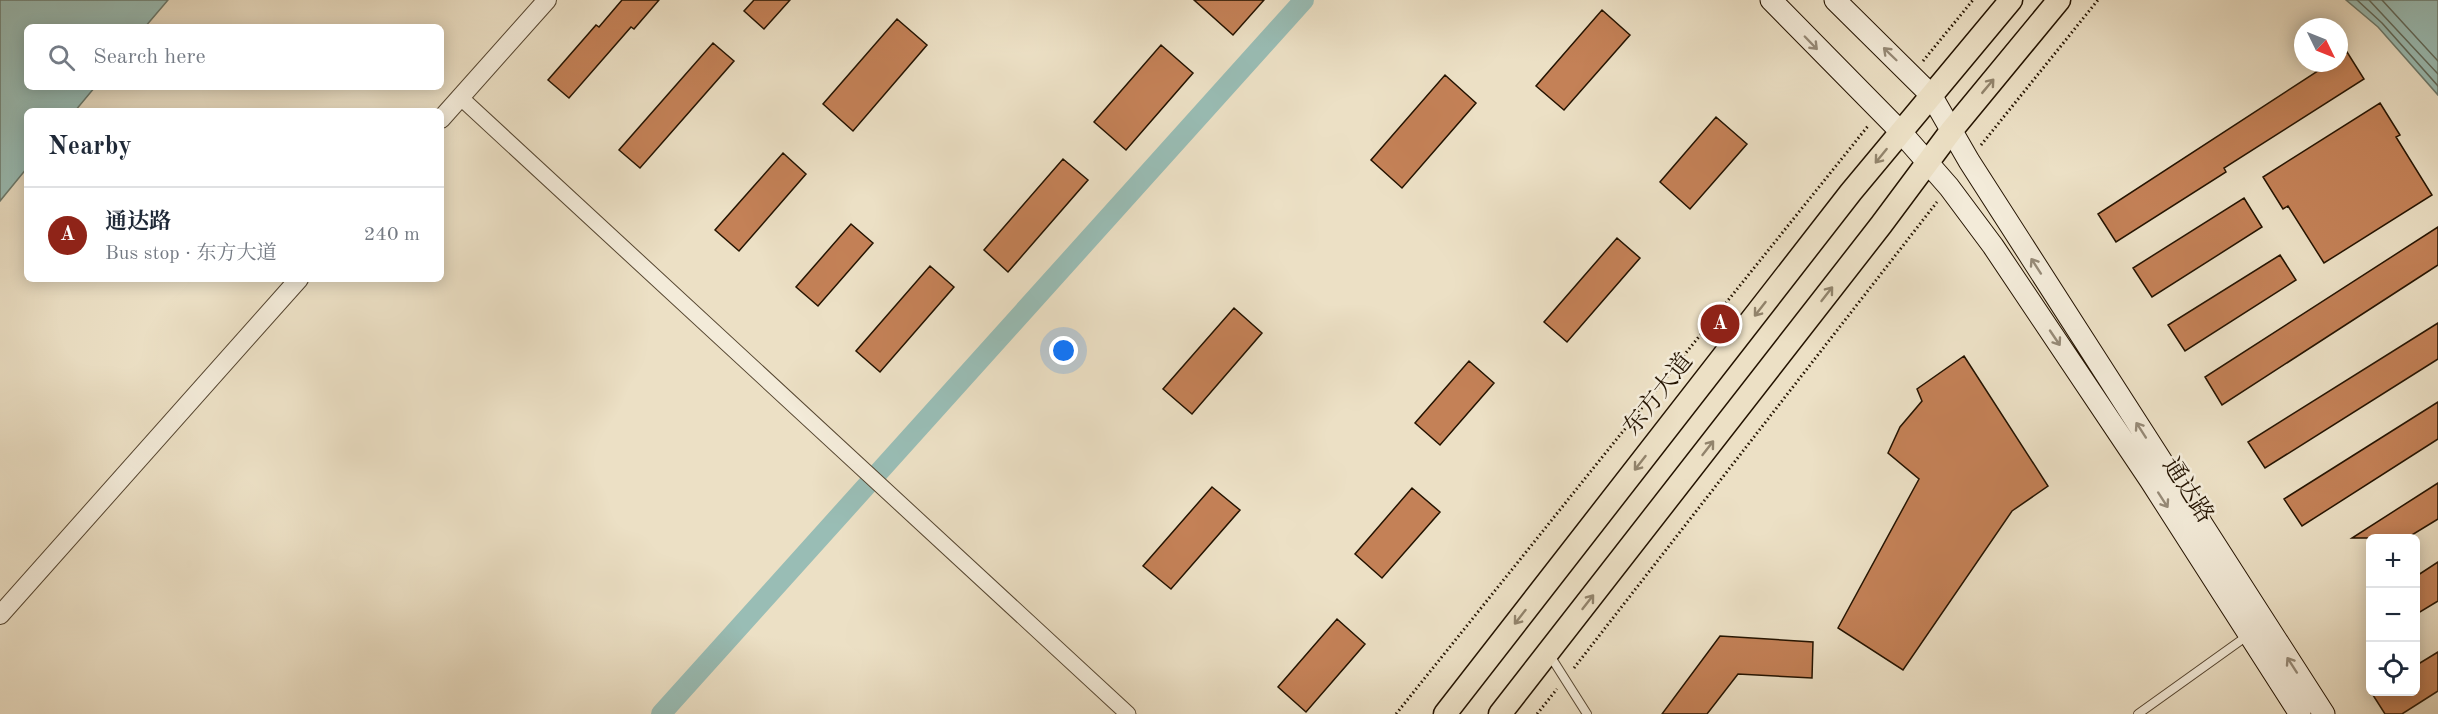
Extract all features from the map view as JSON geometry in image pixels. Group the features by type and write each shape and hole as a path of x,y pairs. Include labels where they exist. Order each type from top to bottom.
{"main road":[{"name":"通达路","path":"1771,0 1900,131 1949,187 1993,246 2144,471 2300,714"},
{"name":"通达路","path":"1835,0 1931,95 1969,161 2324,714"},
{"name":"东方大道","path":"1444,714 1900,131 2011,0"},
{"path":"1500,714 1951,131 2059,0"}],"street":[{"path":"444,116 547,0"},
{"path":"460,97 1128,714"},
{"path":"0,615 296,282"}],"lane":[{"path":"2138,714 2249,634"},
{"path":"1548,652 1587,714"}],"path":[{"path":"1923,61 1973,0"},
{"path":"1969,161 2097,0"},
{"path":"1396,714 1875,119"},
{"path":"1538,714 1949,187"}],"water":[{"path":"0,0 168,0 148,24 24,24 24,90 92,90 78,108 24,108 24,172 0,201"},
{"path":"2346,0 2438,0 2438,95 2378,27"}],"building":[{"path":"622,0 659,0 634,29 631,27 569,98 548,80 596,25 599,27"},
{"path":"754,0 790,0 764,29 744,11"},
{"path":"1194,0 1264,0 1233,35"},
{"path":"1602,10 1630,35 1564,110 1536,86"},
{"path":"897,19 927,45 853,131 823,104"},
{"path":"713,43 734,61 640,168 619,150"},
{"path":"1161,45 1193,73 1126,150 1094,122"},
{"path":"2348,54 2364,79 2224,168 2226,172 2116,242 2098,214 2316,72 2348,72"},
{"path":"1445,75 1476,103 1402,188 1371,160"},
{"path":"2380,103 2400,135 2396,137 2432,195 2324,263 2288,206 2283,209 2263,177"},
{"path":"1716,117 1747,144 1690,209 1660,182"},
{"path":"783,153 806,174 739,251 715,230"},
{"path":"1063,159 1088,180 1008,272 984,250"},
{"path":"2244,198 2262,227 2152,297 2133,268"},
{"path":"851,224 873,243 818,306 796,287"},
{"path":"2438,227 2438,265 2222,405 2205,377"},
{"path":"1617,238 1640,258 1567,342 1544,322"},
{"path":"2280,255 2296,280 2185,351 2168,325"},
{"path":"930,266 954,287 880,372 856,351"},
{"path":"1234,308 1262,333 1192,414 1163,389"},
{"path":"2438,323 2438,359 2265,468 2248,442"},
{"path":"1964,356 2048,486 2012,511 1903,670 1838,628 1919,479 1888,453 1900,427 1922,401 1917,389"},
{"path":"1469,361 1494,383 1440,445 1415,423"},
{"path":"2438,402 2438,439 2302,526 2284,499"},
{"path":"2438,483 2438,519 2414,534 2366,534 2366,538 2352,538"},
{"path":"1212,487 1240,510 1171,589 1143,566"},
{"path":"1412,488 1440,512 1382,578 1355,554"},
{"path":"2438,562 2438,601 2420,612 2420,588 2420,574"},
{"path":"1337,619 1365,644 1306,712 1278,687"},
{"path":"1720,636 1813,642 1812,678 1738,674 1707,714 1662,714"},
{"path":"2438,652 2438,691 2402,714 2385,714 2374,696 2420,696 2420,663"}],"waterway":[{"path":"661,714 1304,0"}],"place":[{"name":"通达路","path":"1720,324"}]}
